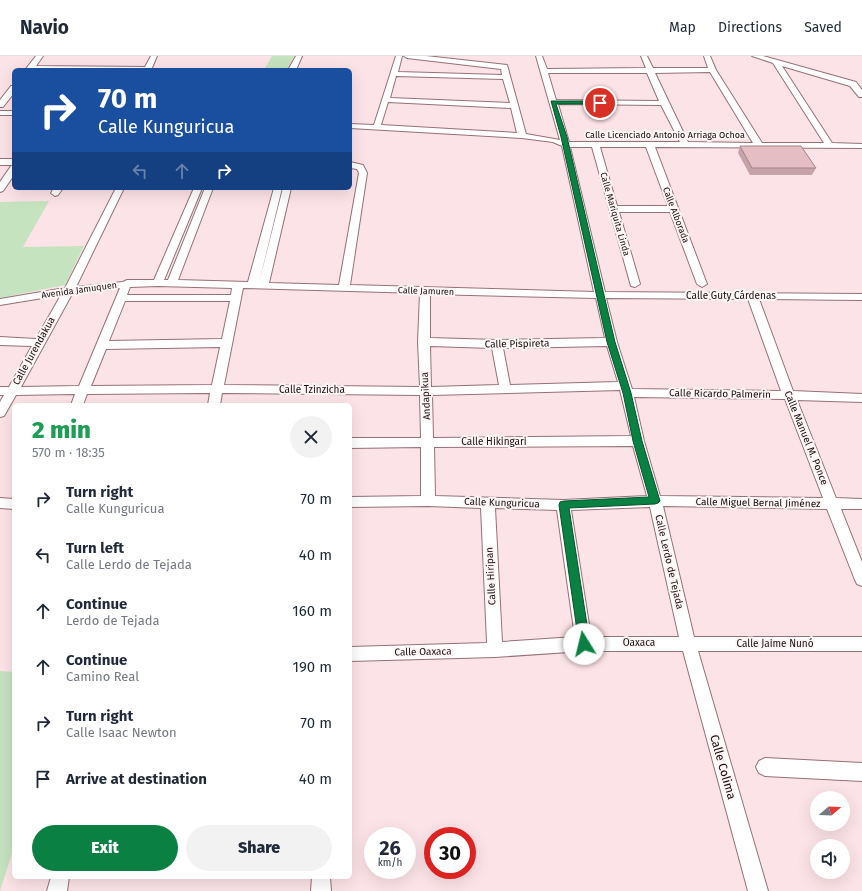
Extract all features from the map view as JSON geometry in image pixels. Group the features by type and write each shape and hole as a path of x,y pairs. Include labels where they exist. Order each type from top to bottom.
{"street":[{"path":"31,68 40,56"},
{"path":"148,68 154,56"},
{"path":"293,68 299,56"},
{"path":"377,127 399,56"},
{"path":"407,56 504,67 522,136"},
{"name":"Calle Lerdo de Tejada","path":"537,56 544,72 565,144 611,342 655,501 688,643"},
{"path":"644,56 664,103 685,145"},
{"path":"707,56 712,70 759,146"},
{"path":"755,56 853,84 862,95"},
{"path":"776,62 830,146"},
{"path":"544,72 712,70"},
{"path":"394,74 507,77"},
{"path":"0,105 12,90"},
{"path":"385,100 514,106"},
{"path":"552,102 664,103"},
{"path":"0,113 12,113"},
{"name":"Calle Licenciado Antonio Arriaga Ochoa","path":"352,126 522,136 554,140 565,144 650,146 862,146"},
{"name":"Calle Mariquita Linda","path":"595,144 635,284"},
{"name":"Calle Alborada","path":"650,146 702,284"},
{"path":"0,162 12,162"},
{"path":"344,288 363,173 355,166"},
{"path":"0,189 12,171"},
{"name":"Calle Jurendakua","path":"0,413 69,290 119,190"},
{"path":"158,283 197,190"},
{"path":"172,283 208,190"},
{"path":"264,286 278,190"},
{"path":"252,286 274,219 286,190"},
{"path":"614,209 674,209"},
{"path":"185,220 196,220"},
{"name":"Avenida Jamuquen","path":"0,302 69,290 127,284 172,283 238,286"},
{"path":"78,403 127,284"},
{"path":"214,403 238,286"},
{"name":"Calle Jamuren","path":"238,286 600,295"},
{"name":"Andapikua","path":"425,290 424,342 428,442 428,501"},
{"name":"Calle Guty Cárdenas","path":"600,295 862,297"},
{"name":"Calle Manuel M. Ponce","path":"752,296 789,395 862,580"},
{"path":"121,298 235,298"},
{"path":"0,341 39,343"},
{"name":"Calle Pispireta","path":"424,342 497,344 611,342"},
{"path":"102,344 226,343"},
{"path":"497,344 505,388"},
{"name":"Calle Tzinzicha","path":"0,391 217,389 425,390 505,388 625,389"},
{"name":"Calle Ricardo Palmerin","path":"625,389 862,398"},
{"name":"Calle Hikingari","path":"352,443 638,441"},
{"name":"Calle Kunguricua","path":"352,502 428,501 564,505 655,501"},
{"name":"Calle Miguel Bernal Jiménez","path":"655,501 862,504"},
{"path":"0,503 12,504"},
{"name":"Calle Hiripan","path":"488,503 495,650"},
{"path":"564,505 584,644"},
{"name":"Oaxaca","path":"495,650 584,644 688,643"},
{"name":"Calle Jaime Nunó","path":"688,643 862,644"},
{"name":"Calle Colima","path":"688,643 758,891"},
{"name":"Calle Oaxaca","path":"352,654 495,650"},
{"path":"765,767 862,772"},
{"path":"57,891 60,879"},
{"path":"321,879 321,891"}],"green space":[{"path":"272,56 294,56 288,68 265,68"},
{"path":"49,201 23,247 84,246 65,285 0,298 0,202"},
{"path":"0,671 12,672 12,853 0,891"}],"building":[{"path":"740,146 801,146 816,168 752,168"}],"route":[{"path":"584,644 564,505 655,501 638,441 627,393 623,386 611,342 564,137 552,102 600,103"}]}
